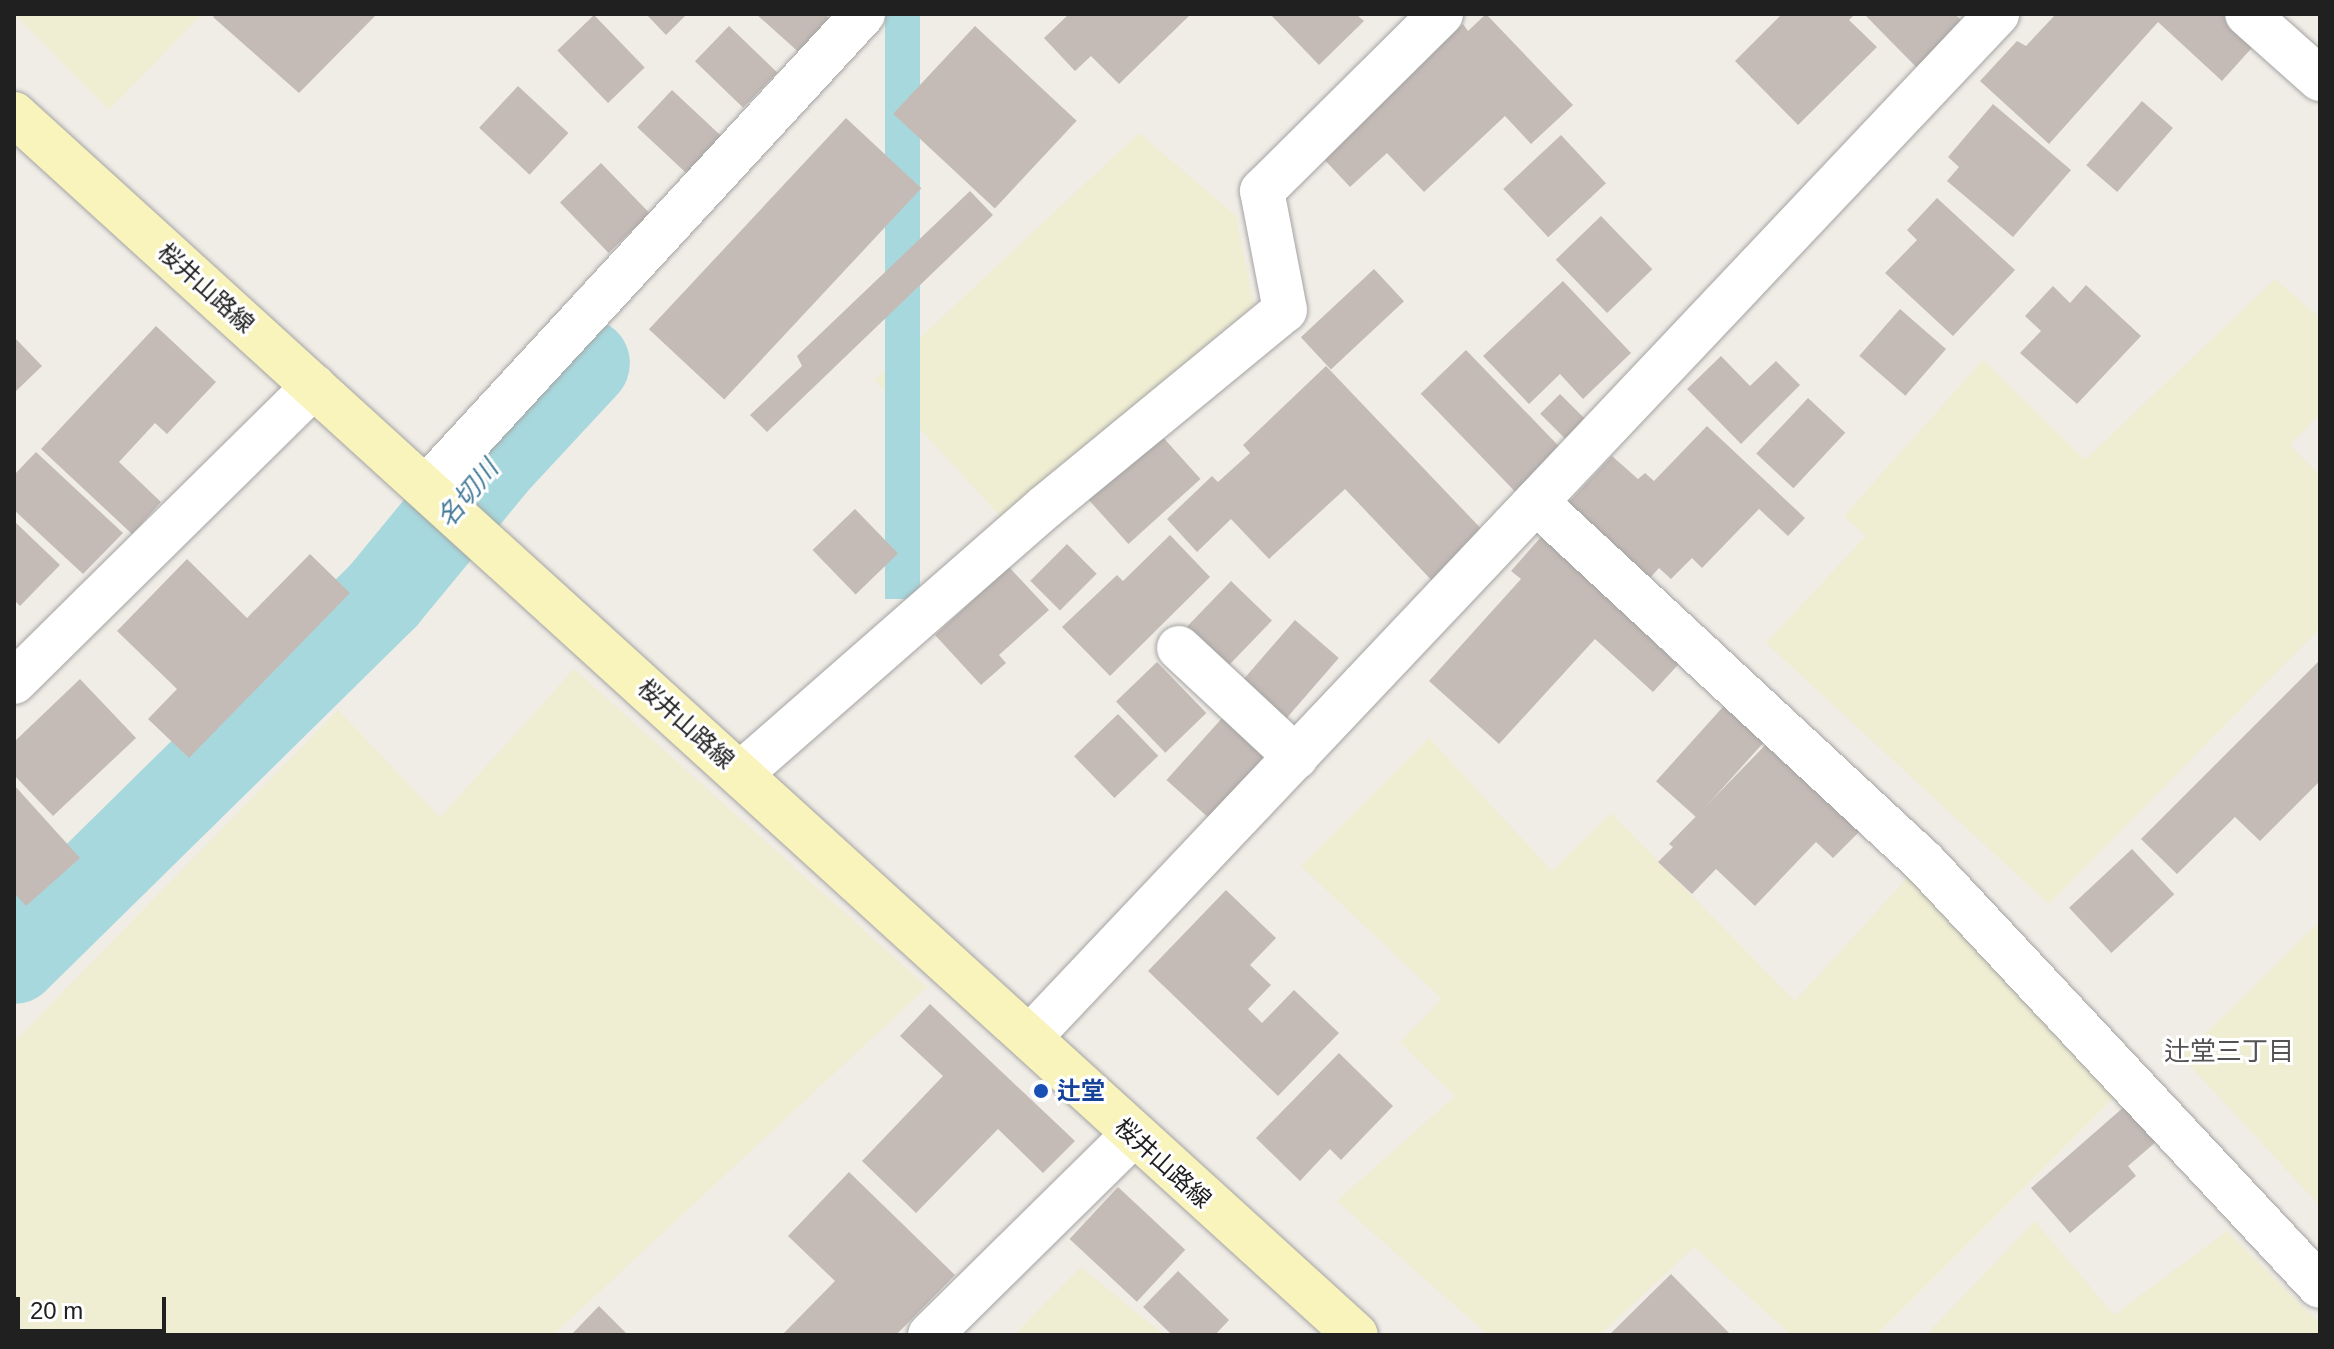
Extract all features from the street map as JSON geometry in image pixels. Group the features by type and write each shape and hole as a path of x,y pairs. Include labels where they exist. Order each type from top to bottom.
{"main road":[{"name":"桜井山路線","path":"14,114 1030,1037 1132,1136 1356,1335"}],"street":[{"path":"426,488 863,14"},
{"path":"740,774 1045,507 1285,310 1262,191 1441,14"},
{"path":"1030,1037 1997,14"},
{"path":"2247,14 2320,79"},
{"path":"14,682 314,386"},
{"path":"1536,502 1924,862 2320,1286"},
{"path":"1179,648 1296,757"},
{"path":"930,1335 1132,1136"}],"shaded area":[{"path":"14,14 202,14 109,110"},
{"path":"1139,133 1236,216 1254,305 1002,518 875,380"},
{"path":"2275,279 2320,318 2320,414 2290,445 2320,476 2320,628 2049,904 1766,643 1866,536 1844,516 1983,360 2085,460"},
{"path":"574,669 927,987 553,1335 14,1335 14,1042 338,710 440,817"},
{"path":"1429,738 1552,871 1611,813 1795,1001 1909,876 2117,1094 1876,1335 1791,1335 1694,1247 1600,1335 1488,1335 1337,1201 1455,1096 1400,1042 1442,999 1301,866"},
{"path":"2320,921 2320,1206 2182,1057"},
{"path":"2035,1221 2114,1315 2227,1231 2320,1324 2320,1335 1926,1335"},
{"path":"1081,1267 1164,1335 1014,1335"}],"water":[{"path":"885,14 920,14 920,599 885,599"}],"building":[{"path":"216,14 377,14 299,93 213,17"},
{"path":"646,14 687,14 666,35"},
{"path":"756,14 824,14 833,22 803,56"},
{"path":"1069,14 1191,14 1119,84 1091,56 1075,71 1044,38"},
{"path":"1270,14 1356,14 1364,21 1319,65"},
{"path":"1486,14 1573,105 1531,144 1505,116 1424,192 1387,153 1350,187 1321,156 1463,24 1468,31"},
{"path":"1782,14 1855,14 1849,20 1877,47 1798,125 1735,61"},
{"path":"1864,14 1955,14 1970,30 1924,75"},
{"path":"2056,14 2228,14 2258,41 2222,81 2158,22 2049,144 1980,81 2017,41 2026,46"},
{"path":"594,15 645,68 608,103 557,50"},
{"path":"729,26 777,73 743,108 695,61"},
{"path":"975,26 1077,121 995,209 893,114"},
{"path":"518,86 568,133 530,175 479,128"},
{"path":"672,90 724,138 689,176 637,127"},
{"path":"2142,101 2173,128 2117,192 2086,165"},
{"path":"1993,104 2071,170 2013,237 1947,181 1959,167 1948,157"},
{"path":"846,118 921,188 724,400 649,329"},
{"path":"1561,135 1606,183 1548,237 1503,189"},
{"path":"601,163 650,213 609,253 560,203"},
{"path":"970,191 993,215 767,432 750,415 802,366 797,356"},
{"path":"1937,198 2015,270 1953,336 1885,273 1917,240 1907,230"},
{"path":"1601,216 1652,269 1607,313 1556,260"},
{"path":"1374,269 1404,301 1331,369 1301,337"},
{"path":"1563,281 1631,353 1583,399 1560,374 1529,404 1483,356"},
{"path":"2086,285 2141,336 2077,404 2020,353 2041,331 2025,316 2053,286 2070,303"},
{"path":"1900,309 1946,349 1905,396 1859,356"},
{"path":"156,326 216,382 167,434 155,423 119,462 161,502 132,534 41,449"},
{"path":"14,337 42,366 14,393"},
{"path":"1466,350 1565,452 1519,496 1421,394"},
{"path":"1721,356 1750,386 1776,361 1800,385 1741,444 1687,389"},
{"path":"1326,366 1490,538 1438,587 1345,489 1269,559 1231,519 1197,552 1167,519 1212,476 1218,482 1250,453 1243,445"},
{"path":"1560,394 1592,426 1572,446 1540,414"},
{"path":"1808,398 1845,433 1793,488 1756,454"},
{"path":"1151,424 1201,479 1128,544 1079,489"},
{"path":"1707,426 1805,518 1788,536 1759,509 1702,568 1692,558 1671,579 1659,568 1649,579 1568,503 1612,456 1638,479 1645,473 1654,481"},
{"path":"36,452 123,533 83,574 14,510 14,475"},
{"path":"855,509 898,554 856,595 813,550"},
{"path":"14,521 60,565 20,606 14,600"},
{"path":"1547,530 1687,655 1653,692 1595,639 1499,744 1429,681 1521,579 1511,571"},
{"path":"1170,535 1210,577 1110,676 1062,627 1117,575 1123,581"},
{"path":"1067,544 1097,574 1060,610 1030,581"},
{"path":"310,554 350,593 189,758 148,719 177,689 117,631 187,559 247,618"},
{"path":"1009,567 1049,610 999,655 1006,663 981,685 935,635"},
{"path":"1231,581 1272,621 1225,670 1184,630"},
{"path":"1295,620 1339,658 1285,720 1241,682"},
{"path":"2320,660 2320,781 2260,841 2235,817 2177,874 2141,839"},
{"path":"1157,662 1206,713 1165,753 1116,702"},
{"path":"80,679 136,738 53,816 14,775 14,742"},
{"path":"1731,698 1771,734 1696,817 1656,781"},
{"path":"1118,714 1158,756 1114,798 1074,756"},
{"path":"1224,716 1266,754 1209,818 1166,780"},
{"path":"1776,734 1868,823 1833,858 1816,842 1755,906 1716,869 1692,894 1658,862 1673,847 1669,844"},
{"path":"14,785 80,858 26,906 14,893"},
{"path":"2132,849 2174,894 2111,953 2069,908"},
{"path":"1226,890 1276,938 1250,965 1271,985 1248,1009 1262,1023 1294,990 1339,1033 1278,1096 1148,971"},
{"path":"930,1004 1075,1141 1043,1173 998,1129 916,1213 862,1161 943,1076 900,1036"},
{"path":"1339,1053 1393,1106 1341,1160 1330,1149 1300,1181 1256,1138"},
{"path":"2125,1106 2157,1141 2128,1166 2136,1176 2070,1233 2031,1188"},
{"path":"849,1172 955,1275 896,1335 782,1335 835,1281 788,1236"},
{"path":"1118,1187 1185,1250 1137,1302 1070,1239"},
{"path":"1178,1271 1229,1320 1215,1335 1172,1335 1143,1307"},
{"path":"1671,1274 1731,1335 1609,1335"},
{"path":"599,1306 628,1335 571,1335"}],"waterway":[{"name":"名切川","path":"14,959 383,596 495,460 585,363"}],"place":[{"name":"辻堂","path":"1041,1091"}],"district":[{"name":"辻堂三丁目","path":"2229,1052"}]}
